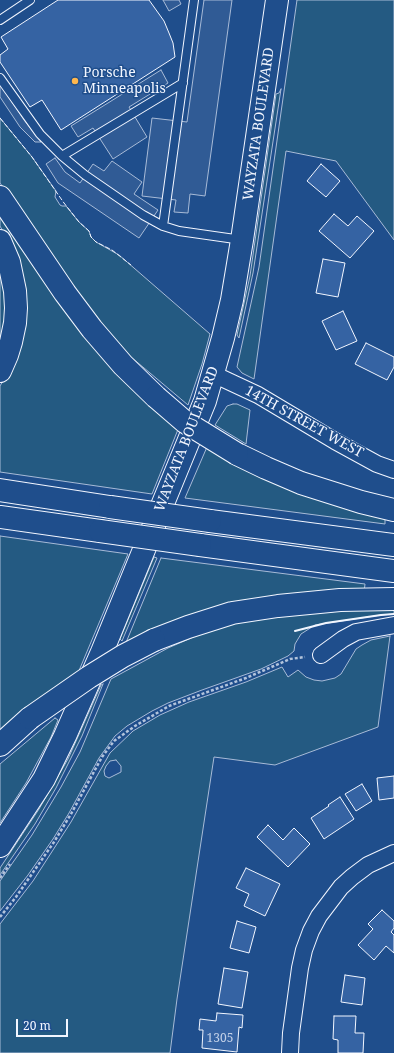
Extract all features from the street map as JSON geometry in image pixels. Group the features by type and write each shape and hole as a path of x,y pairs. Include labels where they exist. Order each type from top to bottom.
{"main road":[{"name":"WAYZATA BOULEVARD","path":"0,846 44,779 65,736 123,601 199,414 213,374 232,300 277,0"},
{"path":"0,196 92,329 123,365 156,397 185,422 237,454 301,483 361,502 394,510"},
{"path":"0,241 9,262 15,291 16,308 11,342 0,371"},
{"path":"0,490 210,521 394,545"},
{"path":"0,517 394,571"},
{"path":"0,745 30,718 89,677 123,656 154,640 188,627 232,613 278,606 340,600 394,599"}],"street":[{"name":"14TH STREET WEST","path":"213,374 258,395 377,464 394,470"},
{"path":"321,655 343,638 356,632 394,625"},
{"path":"290,1053 291,1033 300,968 304,950 311,931 319,916 341,887 368,866 394,853"}],"lane":[{"path":"0,20 30,0"},
{"path":"164,226 194,0"},
{"path":"0,78 40,134 62,156 85,175 143,215 164,226 179,231 242,240"},
{"path":"62,156 183,82"}],"path":[{"path":"0,917 54,842 102,757 114,741 135,726 169,706 246,678 290,659 321,655"}],"shaded area":[{"path":"163,0 179,0 181,4 169,11"},
{"path":"204,0 232,0 205,196 190,194 188,213 174,212 176,200 142,196 152,118 187,122"},
{"path":"297,0 394,0 394,240 336,161 286,151 254,379 242,373 237,367 259,267"},
{"path":"161,70 168,83 129,107 147,137 113,159 93,128 78,137 71,126"},
{"path":"0,84 41,142 35,142 20,127 0,97"},
{"path":"281,89 253,273 239,338 237,335 250,276 276,94 279,93"},
{"path":"0,118 32,157 56,191 55,197 60,205 66,206 79,222 89,231 91,237 96,242 119,255 210,334 202,364 188,405 131,357 105,332 0,183"},
{"path":"55,158 65,172 80,183 93,164 104,171 112,161 142,182 134,194 158,210 139,238 58,183 46,164"},
{"path":"0,209 179,427 152,494 0,472 0,386 8,372 6,237 0,226"},
{"path":"0,260 8,299 0,349"},
{"path":"237,404 250,410 246,444 215,425 227,406"},
{"path":"207,447 385,516 385,524 185,498"},
{"path":"0,536 128,554 78,673 0,734"},
{"path":"154,557 157,558 122,641 120,639"},
{"path":"161,558 365,584 364,593 125,645"},
{"path":"394,607 394,614 315,625 301,634 295,644 294,651 288,656 261,669 168,703 127,726 115,736 99,758 53,839 28,875 0,911 0,881 32,835 61,787 80,752 111,679 168,648 212,629 262,617"},
{"path":"390,636 378,727 275,765 214,757 170,1053 0,1053 0,924 33,881 53,850 71,822 110,753 133,731 160,715 189,702 246,682 282,667 288,677 298,670 306,677 314,680 322,681 335,678 341,674 356,649 371,640","holes":["116,760 121,766 121,772 109,778 105,776 104,771 110,761"]},
{"path":"103,684 82,736 56,788 35,824 0,875 0,868 39,809 68,759 101,685"},
{"path":"55,718 58,720 51,737 26,783 0,823 0,764"}],"building":[{"name":"Porsche Minneapolis","path":"58,0 149,0 164,21 173,43 175,57 61,130 42,100 30,107 0,62 0,55 8,49 1,37"},
{"path":"321,164 340,181 326,197 307,181"},
{"path":"334,214 348,226 357,216 374,231 350,258 319,231"},
{"path":"323,259 345,263 338,297 316,293"},
{"path":"343,311 357,341 336,350 322,321"},
{"path":"366,343 394,357 394,367 387,380 355,364"},
{"path":"394,776 394,798 379,800 377,778"},
{"path":"362,784 372,801 356,811 345,794"},
{"path":"340,797 354,819 324,839 311,818"},
{"path":"268,825 283,840 294,828 310,844 288,867 257,837"},
{"path":"246,868 280,884 265,916 244,906 249,894 236,888"},
{"path":"382,910 394,921 394,928 391,932 394,935 394,953 386,946 374,960 358,945 373,929 368,924"},
{"path":"237,921 256,927 249,953 230,948"},
{"path":"224,968 248,972 242,1008 218,1004"},
{"path":"345,975 365,978 362,1005 341,1002"},
{"path":"217,1013 243,1015 242,1028 239,1027 237,1052 202,1048 203,1030 199,1030 200,1019 216,1021"},
{"path":"334,1016 356,1016 355,1033 364,1033 363,1053 338,1053 338,1040 333,1039"}],"fence":[{"path":"0,118 32,157 64,203 79,222 89,231 91,237 96,242 112,250 131,265"}],"wall":[{"path":"295,631 326,623 394,614"}],"place":[{"name":"Porsche Minneapolis","path":"75,81"}]}
